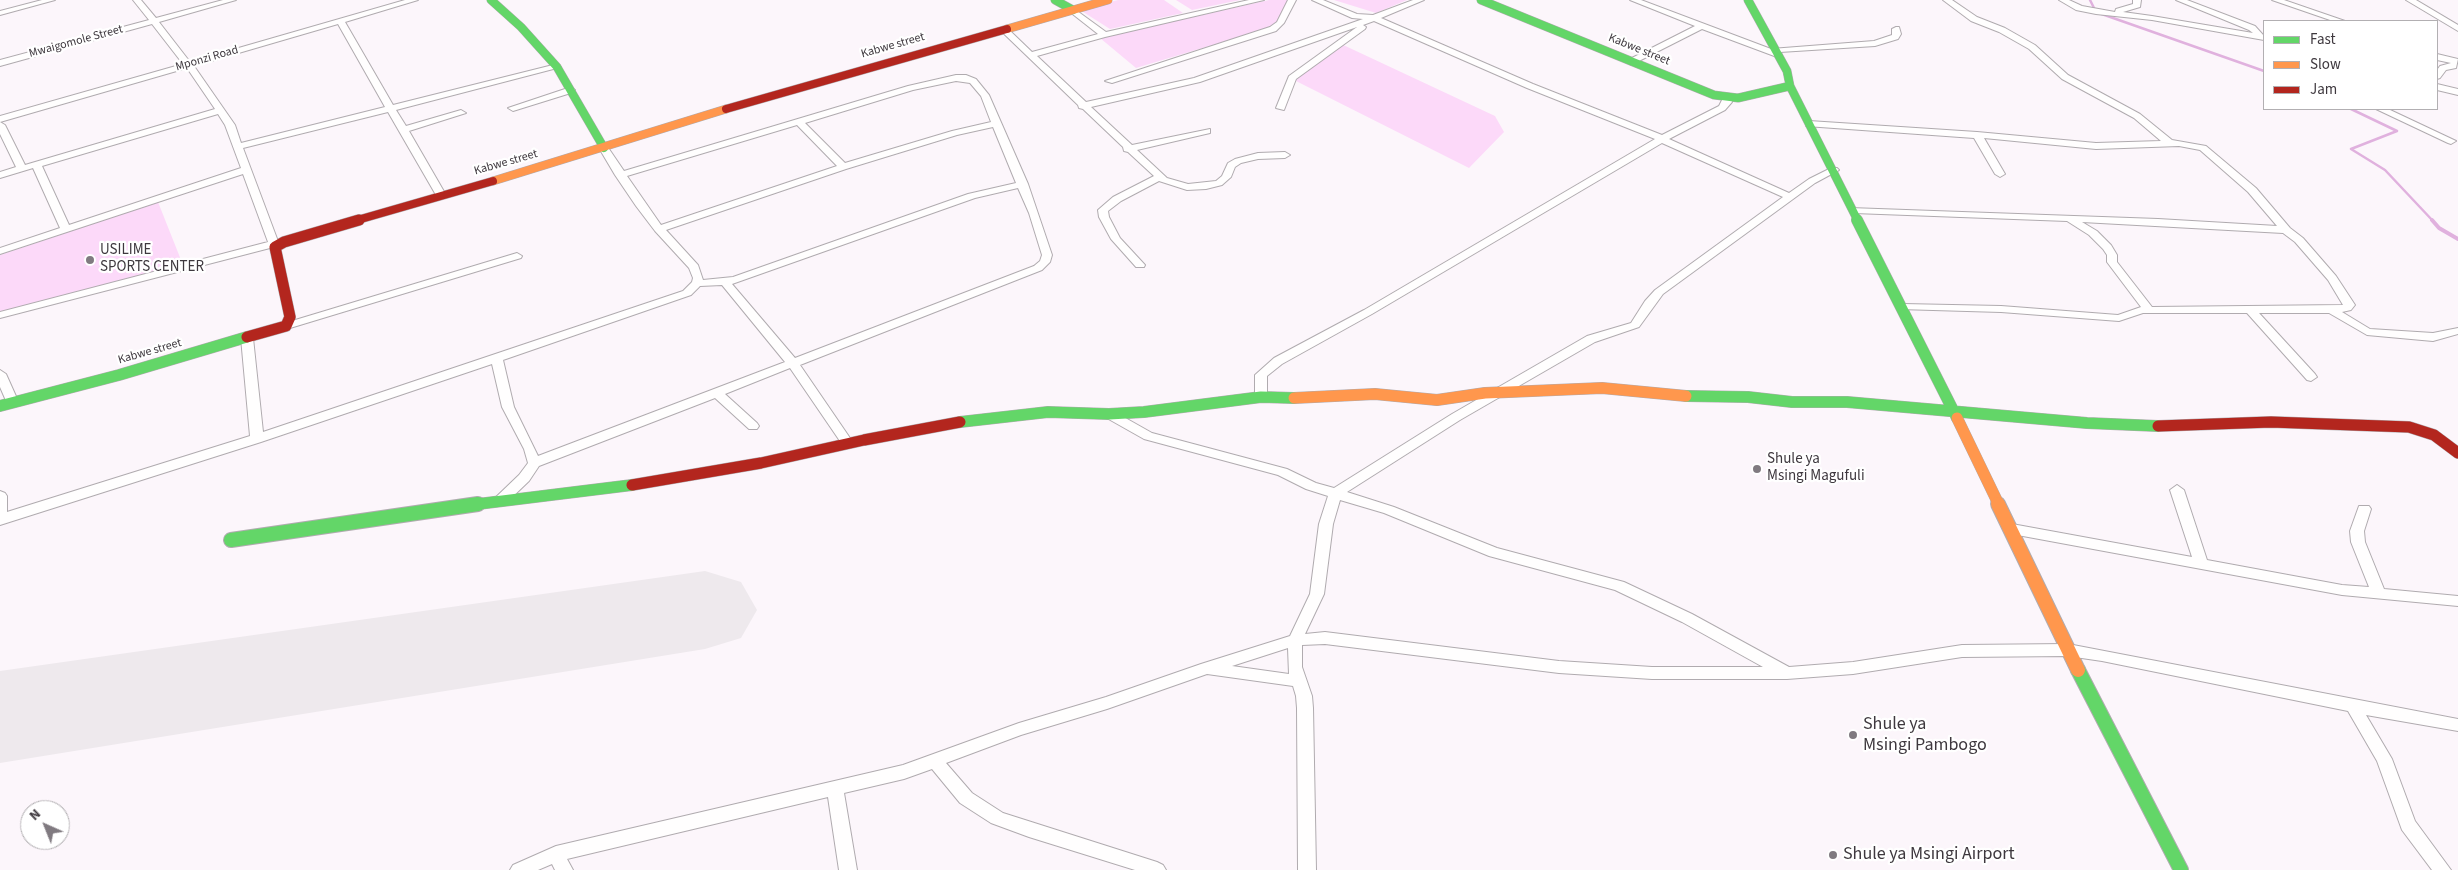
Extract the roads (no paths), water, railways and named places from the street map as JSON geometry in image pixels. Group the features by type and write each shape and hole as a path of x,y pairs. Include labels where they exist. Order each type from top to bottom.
{"street":[{"path":"0,13 51,0"},
{"path":"137,0 152,22 189,65 220,110 239,146 275,246 290,317 286,326"},
{"name":"Mwaigomole Street","path":"0,63 232,0"},
{"name":"Mponzi Road","path":"0,119 414,0"},
{"path":"0,496 0,519 257,439 654,306 687,293 697,283 698,278 694,267 659,229 620,175 557,67 521,27 492,0"},
{"path":"1055,0 1072,10 1104,35"},
{"name":"Kabwe street","path":"275,246 293,239 604,148 715,112 1108,0"},
{"path":"1030,55 1104,35 1260,0"},
{"path":"1109,81 1273,28 1280,23 1292,0"},
{"path":"1316,0 1370,20 1662,140 1790,197"},
{"path":"1082,106 1197,80 1370,20 1420,0"},
{"name":"Kabwe street","path":"1481,0 1714,95 1727,98 1749,96 1790,86"},
{"path":"1634,0 1776,52 1875,43 1895,37 1897,34 1896,30"},
{"path":"1748,0 1787,72 1790,86 1955,412 2068,650 2181,870"},
{"path":"1947,0 1974,19 2009,34 2032,47 2065,77 2130,112 2171,144"},
{"path":"2063,0 2079,8 2152,18 2263,38"},
{"path":"2106,13 2134,6 2138,4 2137,0"},
{"path":"2180,0 2252,28 2263,38"},
{"path":"2276,0 2329,20"},
{"path":"2404,0 2418,11 2446,22"},
{"path":"2410,0 2458,29"},
{"path":"1281,108 1292,78 1370,20"},
{"path":"340,21 441,195"},
{"path":"1631,62 1701,26"},
{"path":"1002,30 1127,149 1159,178 1170,183 1187,187 1220,183 1226,177 1232,165 1238,161 1258,156 1285,155"},
{"path":"2438,57 2457,62"},
{"path":"2438,75 2443,68 2457,62"},
{"path":"239,146 557,67"},
{"path":"500,501 524,478 534,463 1038,268 1045,262 1047,255 1023,184 982,90 973,81 961,77 910,88 620,175"},
{"path":"2438,87 2458,92"},
{"path":"513,108 571,90"},
{"path":"1261,397 1261,375 1278,362 1589,184 1662,140 1722,108 1727,102 1727,98"},
{"path":"0,175 220,110"},
{"path":"2383,110 2454,140 2450,144 2458,150"},
{"path":"403,130 461,113"},
{"path":"799,122 843,167"},
{"path":"659,229 843,167 955,133 996,124"},
{"path":"1809,124 1977,135 2096,146 2194,145 2208,151 2252,190 2286,230 2310,252 2348,300 2347,308 2331,310 2149,310 2136,311 2124,318 2001,308 1903,308"},
{"path":"0,125 22,168"},
{"path":"1127,149 1207,131"},
{"path":"1977,135 2000,174"},
{"path":"36,164 66,230"},
{"path":"0,251 247,170"},
{"path":"1307,870 1305,708 1304,696 1298,681 1295,640 1317,594 1326,524 1335,494 1456,417 1591,339 1635,325 1648,303 1659,292 1790,197 1822,175 1834,170"},
{"path":"1140,265 1116,239 1104,217 1103,210 1117,199 1159,178"},
{"path":"697,283 725,282 972,196 1023,184"},
{"path":"1854,210 2069,218 2286,230"},
{"path":"2069,218 2093,233 2107,247 2112,255 2112,262 2149,310"},
{"path":"0,315 275,246"},
{"path":"286,326 517,256"},
{"path":"725,282 792,362 848,444"},
{"path":"2250,310 2311,377"},
{"path":"2331,310 2367,332 2433,337 2458,332"},
{"name":"Kabwe street","path":"0,406 286,326"},
{"path":"247,338 257,439"},
{"path":"497,359 508,407 530,449 534,463"},
{"path":"0,374 14,403"},
{"path":"231,540 500,501 659,481 761,464 944,424 1001,416 1074,412 1109,414 1261,397 1301,398 1375,394 1436,400 1502,392 1602,388 1712,398 1748,397 1792,402 1847,402 2173,428 2271,422 2409,427 2434,434 2458,453"},
{"path":"716,392 741,412 753,426"},
{"path":"1109,414 1148,436 1282,472 1335,494 1360,500 1494,552 1571,571 1626,589 1687,618 1787,673"},
{"path":"2177,490 2201,563"},
{"path":"2364,509 2357,531 2358,542 2379,594"},
{"path":"2012,529 2332,588 2458,601"},
{"path":"519,870 556,854 904,772 1019,729 1107,703 1206,668 1295,640 1325,638 1568,668 1652,673 1787,673 1853,668 1962,651 2068,650 2193,672 2353,706 2458,725"},
{"path":"1206,668 1298,681"},
{"path":"2353,706 2384,759 2408,825 2442,870"},
{"path":"935,761 966,798 997,818 1029,830 1157,870"},
{"path":"835,788 848,870"},
{"path":"556,854 564,870"}],"waterway":[{"path":"2090,0 2096,12 2263,71"},
{"path":"2353,110 2397,131 2351,149 2385,170 2433,221"},
{"path":"2432,220 2439,228 2458,239"}],"place":[{"name":"USILIME SPORTS CENTER","path":"90,260"},
{"name":"Shule ya Msingi Magufuli","path":"1757,469"},
{"name":"Shule ya Msingi Pambogo","path":"1853,735"},
{"name":"Shule ya Msingi Airport","path":"1833,855"}]}
